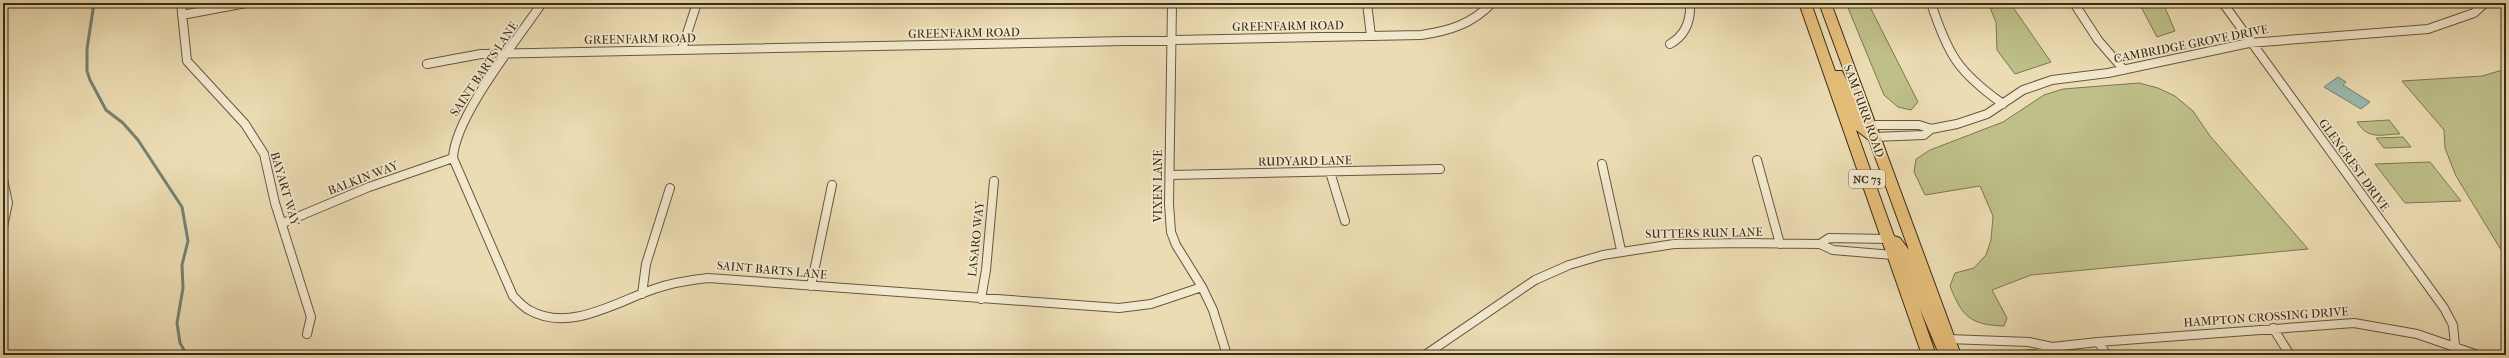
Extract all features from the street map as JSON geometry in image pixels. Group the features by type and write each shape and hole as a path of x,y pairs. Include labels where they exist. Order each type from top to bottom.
{"main road":[{"name":"SAM FURR ROAD","path":"1805,3 1929,355"},
{"path":"1805,3 1845,90 1857,121 1864,130 1872,131"},
{"name":"SAM FURR ROAD","path":"1824,3 1954,355"},
{"path":"1888,239 1894,242 1903,252 1946,355"}],"street":[{"name":"BAYART WAY","path":"181,3 187,61 258,142 264,154 282,223 308,304 311,317 307,334"},
{"path":"182,15 246,3"},
{"name":"SAINT BARTS LANE","path":"542,3 459,128 453,149 453,158 513,296 522,306 532,313 546,316 580,317 673,283 708,278 1082,306 1136,307 1171,299 1202,287"},
{"path":"682,49 697,3"},
{"name":"VIXEN LANE","path":"1172,3 1169,204 1171,232 1176,245 1202,287 1215,316 1226,355"},
{"path":"1367,3 1371,36"},
{"name":"GREENFARM ROAD","path":"427,64 469,55 682,49 1421,35 1455,29 1477,18 1492,3"},
{"path":"1670,44 1684,33 1690,16 1690,3"},
{"path":"1931,3 1945,46 1955,64 1981,89 2003,104"},
{"path":"2074,3 2098,40 2124,70"},
{"name":"GLENCREST DRIVE","path":"2223,3 2249,43 2444,308 2453,325 2454,345"},
{"name":"CAMBRIDGE GROVE DRIVE","path":"1872,131 1924,135 1931,129 1974,120 2003,104 2023,90 2044,82 2124,70 2249,43 2428,29 2474,12 2485,3"},
{"name":"CAMBRIDGE GROVE DRIVE","path":"1872,131 1919,125 1931,129"},
{"name":"BALKIN WAY","path":"282,223 369,187 453,158"},
{"path":"1757,160 1780,244"},
{"path":"1602,164 1621,250"},
{"name":"RUDYARD LANE","path":"1170,175 1440,170"},
{"path":"1330,172 1345,220"},
{"path":"3,179 8,198 8,215 3,227"},
{"name":"LASARO WAY","path":"980,299 986,270 994,181"},
{"path":"811,286 832,185"},
{"path":"642,294 646,264 670,188"},
{"name":"SUTTERS RUN LANE","path":"1820,244 1829,238 1888,239"},
{"name":"SUTTERS RUN LANE","path":"1425,355 1507,296 1535,280 1570,265 1621,250 1678,243 1820,244 1833,250 1893,255"},
{"name":"HAMPTON CROSSING DRIVE","path":"2022,355 2035,354 2052,347 2098,342 2354,323 2392,328 2454,345 2478,355"},
{"path":"2273,328 2290,355"},
{"name":"HAMPTON CROSSING DRIVE","path":"1948,339 2029,342 2052,347"},
{"path":"2098,342 2107,355"}],"green space":[{"path":"1846,3 1868,3 1918,102 1911,110 1898,107 1884,95"},
{"path":"1988,3 2010,3 2051,62 2015,74 1997,50 1996,22"},
{"path":"2139,3 2163,3 2175,31 2157,37"},
{"path":"2506,69 2506,258 2456,176 2445,148 2444,130 2402,81 2482,76"},
{"path":"2139,83 2158,88 2175,96 2193,111 2210,136 2308,249 2031,275 1992,290 2007,318 2004,326 1983,324 1969,317 1954,297 1950,286 1955,273 1974,268 1986,255 1991,240 1993,216 1980,186 1925,195 1914,172 1916,159 1930,150 2003,122 2044,95 2063,89"},
{"path":"2389,120 2400,134 2371,134 2366,132 2357,122"},
{"path":"2403,137 2411,147 2384,148 2376,138"},
{"path":"2430,162 2461,201 2405,203 2375,164"}],"water":[{"path":"2338,77 2346,82 2343,85 2370,102 2361,109 2324,87"}],"waterway":[{"path":"94,3 87,49 87,71 90,80 106,110 123,123 138,140 182,207 188,241 182,265 183,288 177,323 180,343 187,355"}]}
